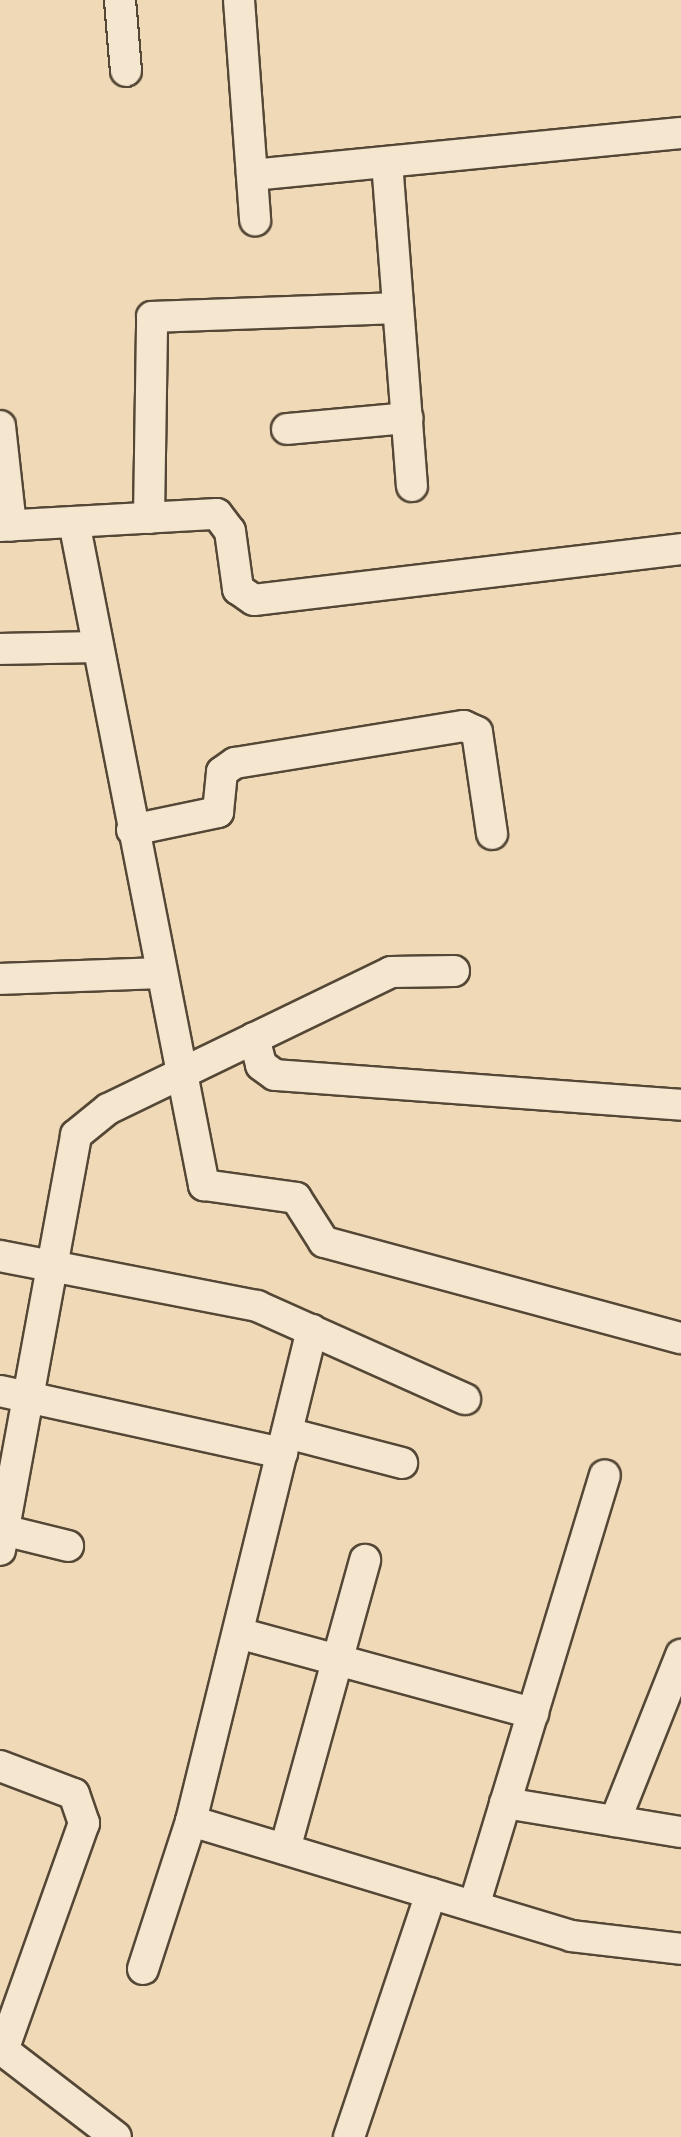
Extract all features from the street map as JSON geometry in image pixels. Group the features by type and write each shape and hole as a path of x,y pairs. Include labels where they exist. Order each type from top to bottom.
{"street":[{"path":"120,0 126,71"},
{"path":"239,0 255,220"},
{"path":"252,175 681,133"},
{"path":"387,162 412,486"},
{"path":"149,518 152,317 398,308"},
{"path":"287,429 407,418"},
{"path":"0,426 6,526 149,518 224,518 238,589 254,600 681,549"},
{"path":"74,522 179,1074 204,1185 296,1198 324,1242 681,1338"},
{"path":"0,649 96,647"},
{"path":"132,830 218,812 222,772 235,763 464,726 477,732 492,834"},
{"path":"68,1546 2,1540 14,1394 49,1265 76,1135 99,1114 391,972 454,971"},
{"path":"0,979 160,973"},
{"path":"254,1038 261,1065 275,1075 681,1105"},
{"path":"0,1256 230,1299 312,1330 465,1399"},
{"path":"143,1969 191,1821 312,1330"},
{"path":"14,1394 402,1463"},
{"path":"474,1906 605,1476"},
{"path":"285,1849 335,1659 365,1560"},
{"path":"238,1633 533,1713"},
{"path":"615,1821 681,1655"},
{"path":"0,1766 74,1794 84,1823 1,2049 116,2137"},
{"path":"505,1803 681,1832"},
{"path":"191,1821 584,1938 681,1949"},
{"path":"349,2137 431,1893"}]}
